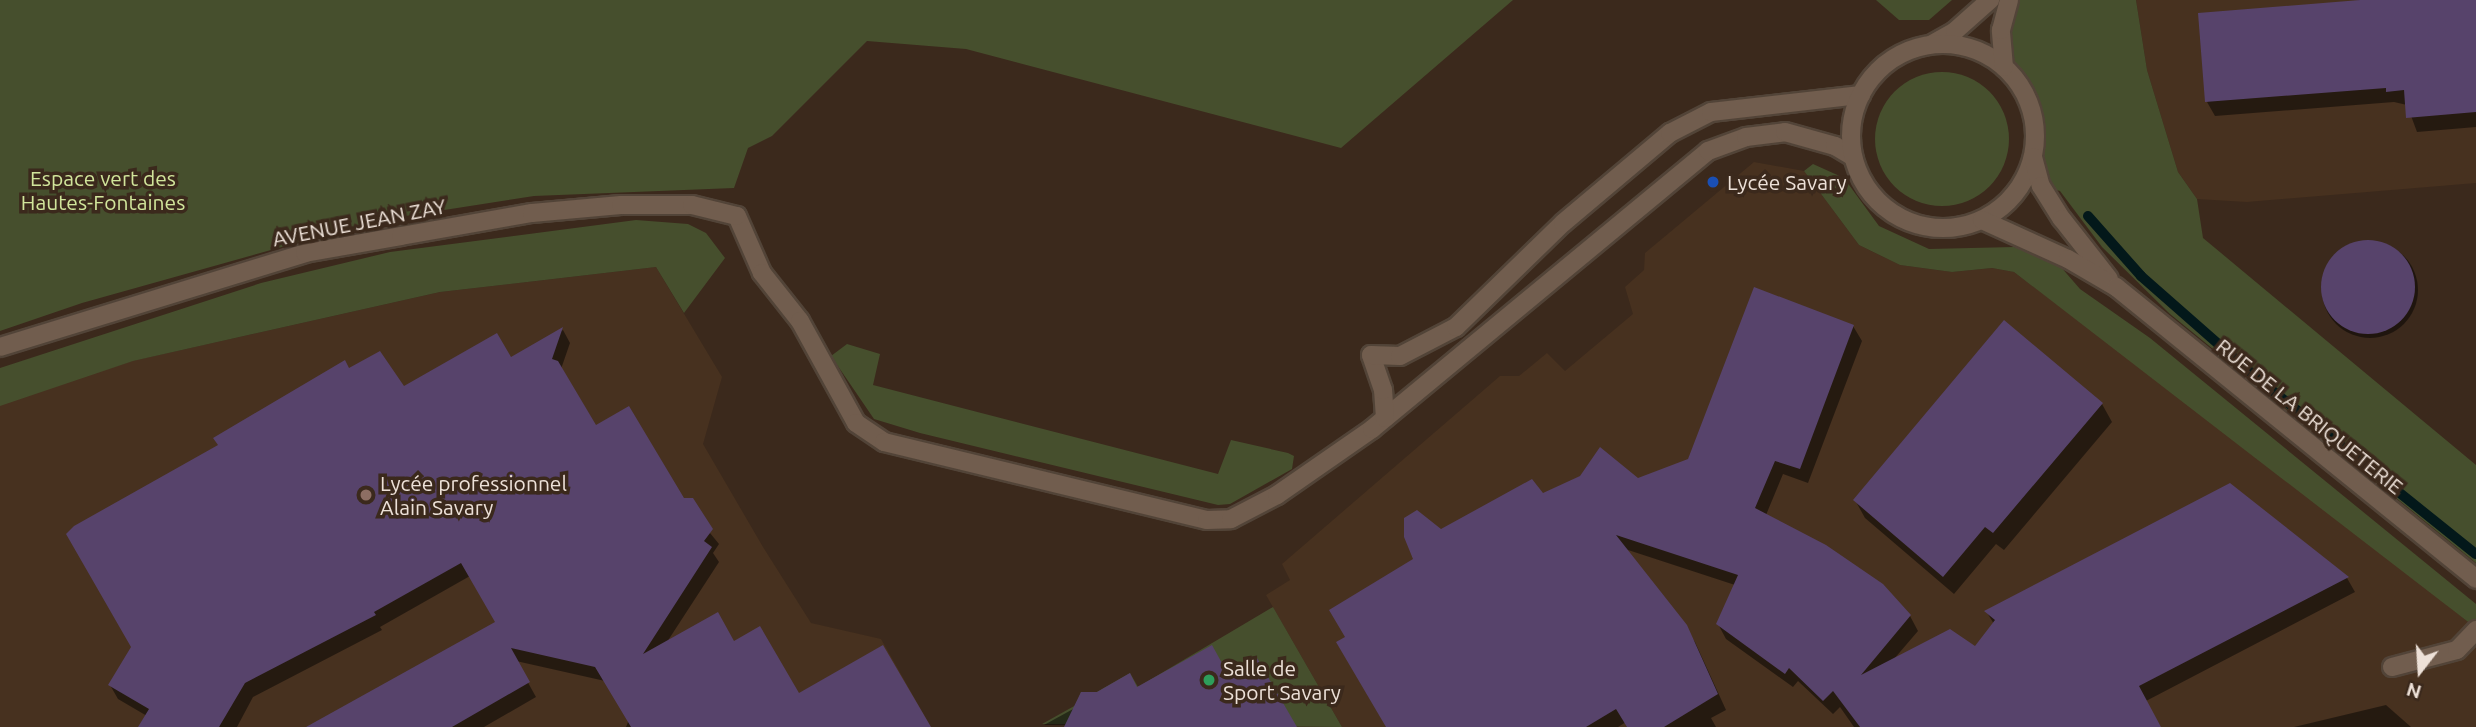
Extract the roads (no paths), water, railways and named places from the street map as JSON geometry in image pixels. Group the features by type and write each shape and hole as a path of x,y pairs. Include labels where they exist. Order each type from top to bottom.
{"street":[{"path":"1931,45 1970,48 2004,67 2029,103 2033,118 2033,157 2015,195 1982,220 1942,228 1902,219 1870,194 1853,157 1853,114 1861,94 1896,56 1931,45 1955,32 1990,0"},
{"path":"2004,67 2001,30 2009,0"},
{"path":"1385,418 1383,390 1371,355 1400,356 1456,327 1563,223 1670,133 1711,112 1861,94"},
{"path":"1385,418 1707,151 1746,136 1786,132 1835,146 1853,157"},
{"name":"RUE DE LA BRIQUETERIE","path":"2033,157 2041,186 2062,219 2116,287"},
{"name":"AVENUE JEAN ZAY","path":"0,347 293,257 532,213 621,205 692,205 737,216 762,273 800,321 856,423 884,442 1207,520 1231,519 1277,495 1385,418"},
{"name":"RUE DE LA BRIQUETERIE","path":"1982,220 2068,259 2116,287 2476,579"},
{"path":"2392,667 2457,650 2476,629"}],"waterway":[{"path":"2088,216 2141,276 2263,383 2476,554"}],"place":[{"name":"Lycée Savary","path":"1713,182"},
{"name":"Lycée professionnel Alain Savary","path":"366,495"},
{"name":"Salle de Sport Savary","path":"1209,680"}],"park label":[{"name":"Espace vert des Hautes-Fontaines","path":"103,190"}]}
